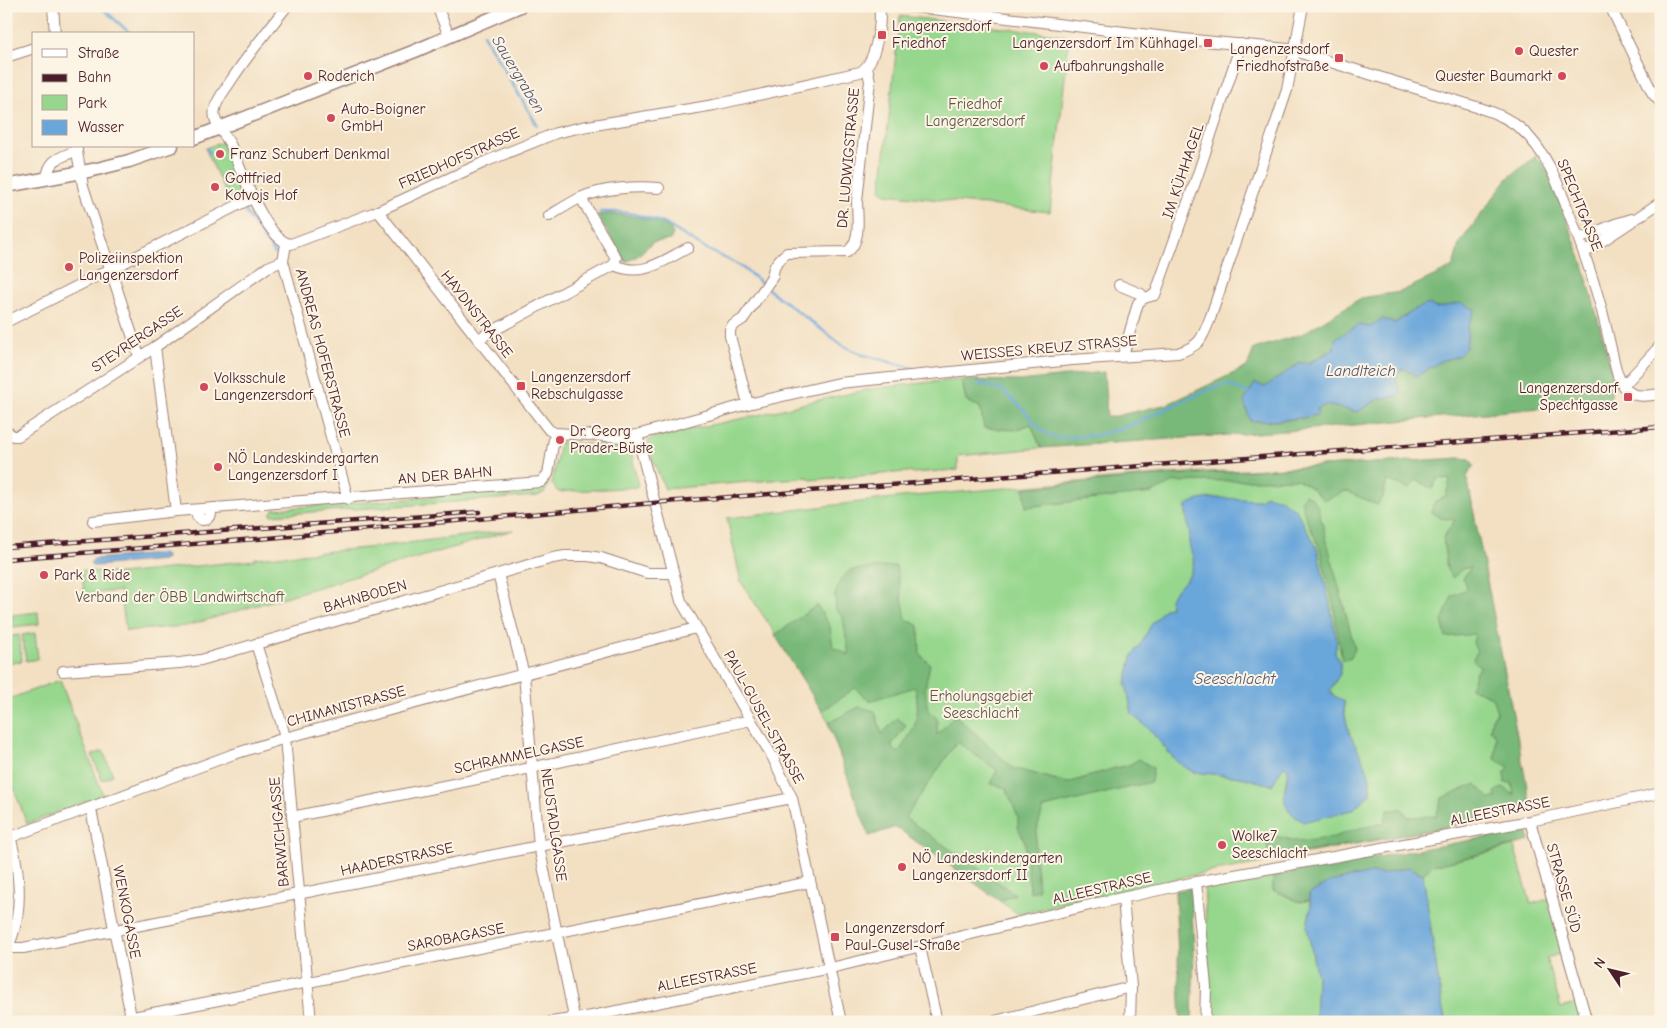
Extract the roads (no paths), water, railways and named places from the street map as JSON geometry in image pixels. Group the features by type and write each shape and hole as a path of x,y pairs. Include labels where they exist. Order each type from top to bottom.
{"main road":[{"path":"195,138 450,36 520,6"},
{"path":"6,186 80,173 129,161 166,148"}],"street":[{"path":"53,6 56,32"},
{"path":"286,244 276,236 252,198 231,146 214,116 218,102 258,40 287,6"},
{"path":"437,6 450,36"},
{"path":"867,67 874,53 880,18 879,6"},
{"path":"909,6 1295,50"},
{"name":"WEISSES KREUZ STRASSE","path":"554,433 623,437 637,435 748,404 839,383 1123,356 1178,353 1192,348 1201,339 1211,316 1287,90 1303,6"},
{"path":"1610,6 1653,94 1661,103"},
{"name":"IM KÜHHAGEL","path":"1123,356 1138,303 1144,298 1155,295 1241,44"},
{"path":"6,57 32,49"},
{"name":"SPECHTGASSE","path":"1295,50 1478,107 1514,124 1529,138 1549,166 1579,239 1600,306 1616,373 1623,386"},
{"name":"FRIEDHOFSTRASSE","path":"286,244 291,244 378,211 487,161 556,133 746,98 855,74 867,67"},
{"name":"DR. LUDWIGSTRASSE","path":"748,404 730,330 732,326 743,319 766,288 784,249 847,252 855,244 858,216 857,201 870,81 867,67"},
{"path":"47,178 48,168 53,162 77,148 83,186 139,356"},
{"path":"549,216 581,198 595,193 642,186 659,188"},
{"path":"6,322 252,198"},
{"path":"478,339 614,264 616,258 581,198"},
{"path":"1584,253 1661,202"},
{"name":"HAYDNSTRASSE","path":"378,211 549,430 554,433"},
{"path":"1579,239 1628,219 1638,218"},
{"name":"ANDREAS HOFERSTRASSE","path":"286,244 283,261 348,499"},
{"path":"614,264 628,270 640,270 688,248"},
{"name":"STEYRERGASSE","path":"6,431 13,436 18,436 155,347 268,267 283,261"},
{"path":"1119,285 1141,294 1144,298"},
{"path":"1661,345 1623,386 1634,396 1661,394"},
{"path":"155,347 176,511"},
{"name":"AN DER BAHN","path":"93,521 196,510 197,516 202,520 207,519 211,514 210,509 541,482 548,474 554,433"},
{"name":"PAUL-GUSEL-STRASSE","path":"637,435 680,601 777,764 792,798 841,1022"},
{"name":"BAHNBODEN","path":"63,672 201,660 552,558 576,556 601,558 647,573 673,573"},
{"name":"NEUSTADLGASSE","path":"498,574 524,675 539,846 574,1020"},
{"name":"CHIMANISTRASSE","path":"11,837 231,755 285,738 696,628"},
{"name":"BARWICHGASSE","path":"256,644 285,738 311,1022"},
{"name":"SCHRAMMELGASSE","path":"292,817 751,720"},
{"name":"ALLEESTRASSE","path":"551,1022 574,1020 830,969 1196,882 1530,821 1661,792"},
{"name":"HAADERSTRASSE","path":"7,949 23,948 792,798"},
{"name":"WENKOGASSE","path":"91,808 132,1020"},
{"name":"STRASSE SÜD","path":"1530,821 1587,1022"},
{"path":"6,824 16,856 19,898 15,926 7,949"},
{"name":"SAROBAGASSE","path":"108,1022 132,1020 307,982 810,882"},
{"path":"1196,882 1206,987 1206,1022"},
{"path":"1123,898 1131,987 1130,1022"},
{"path":"920,947 937,1022"},
{"path":"991,1022 1131,987"}],"water":[{"name":"Landlteich","path":"1461,303 1475,309 1468,326 1466,348 1458,356 1441,361 1417,376 1403,368 1395,377 1400,391 1399,396 1379,399 1357,412 1325,405 1317,409 1317,415 1284,420 1250,421 1244,401 1255,383 1265,387 1300,363 1310,363 1334,349 1335,339 1359,325 1371,327 1382,319 1395,323 1417,308 1429,304 1436,308"},
{"name":"Seeschlacht","path":"1266,495 1280,499 1296,510 1317,548 1337,641 1335,652 1340,663 1340,674 1330,690 1334,696 1344,701 1344,712 1349,732 1370,778 1370,794 1352,810 1303,822 1294,816 1286,804 1285,793 1288,769 1284,766 1272,785 1241,777 1193,772 1177,762 1148,728 1132,714 1126,684 1132,657 1151,625 1163,610 1170,607 1171,597 1188,577 1193,567 1186,506 1193,502 1211,498 1260,500"},
{"path":"162,554 166,556 163,560 95,566 92,566 90,563 94,559"},
{"path":"1408,867 1423,874 1446,1022 1315,1022 1317,977 1307,927 1311,906 1309,894 1330,882 1370,873 1383,874"}],"waterway":[{"path":"100,6 129,32"},
{"name":"Sauergraben","path":"483,34 537,125"},
{"path":"207,148 210,153"},
{"path":"244,210 275,254"},
{"path":"600,212 634,214 664,223 704,248 739,265 764,285"},
{"path":"768,289 842,345 860,354 912,368"},
{"path":"978,383 1002,390 1021,407 1041,430 1055,438 1096,435 1121,429 1217,386 1228,385 1249,393"}],"railway":[{"path":"6,559 269,538 664,502 1661,427"},
{"path":"6,547 479,512"}],"place":[{"name":"Langenzersdorf Friedhof","path":"882,35"},
{"name":"Langenzersdorf Im Kühhagel","path":"1208,43"},
{"name":"Quester","path":"1519,51"},
{"name":"Langenzersdorf Friedhofstraße","path":"1339,58"},
{"name":"Aufbahrungshalle","path":"1044,66"},
{"name":"Roderich","path":"308,76"},
{"name":"Quester Baumarkt","path":"1562,76"},
{"name":"Auto-Boigner GmbH","path":"331,118"},
{"name":"Franz Schubert Denkmal","path":"220,154"},
{"name":"Gottfried Kotvojs Hof","path":"215,187"},
{"name":"Polizeiinspektion Langenzersdorf","path":"69,267"},
{"name":"Langenzersdorf Rebschulgasse","path":"521,386"},
{"name":"Volksschule Langenzersdorf","path":"204,387"},
{"name":"Langenzersdorf Spechtgasse","path":"1628,397"},
{"name":"Dr. Georg Prader-Büste","path":"560,440"},
{"name":"NÖ Landeskindergarten Langenzersdorf I","path":"218,467"},
{"name":"Park & Ride","path":"44,575"},
{"name":"Wolke7 Seeschlacht","path":"1222,845"},
{"name":"NÖ Landeskindergarten Langenzersdorf II","path":"902,867"},
{"name":"Langenzersdorf Paul-Gusel-Straße","path":"835,937"}],"park label":[{"name":"Friedhof Langenzersdorf","path":"975,112"},
{"name":"Verband der ÖBB Landwirtschaft","path":"180,597"},
{"name":"Erholungsgebiet Seeschlacht","path":"981,704"}]}
